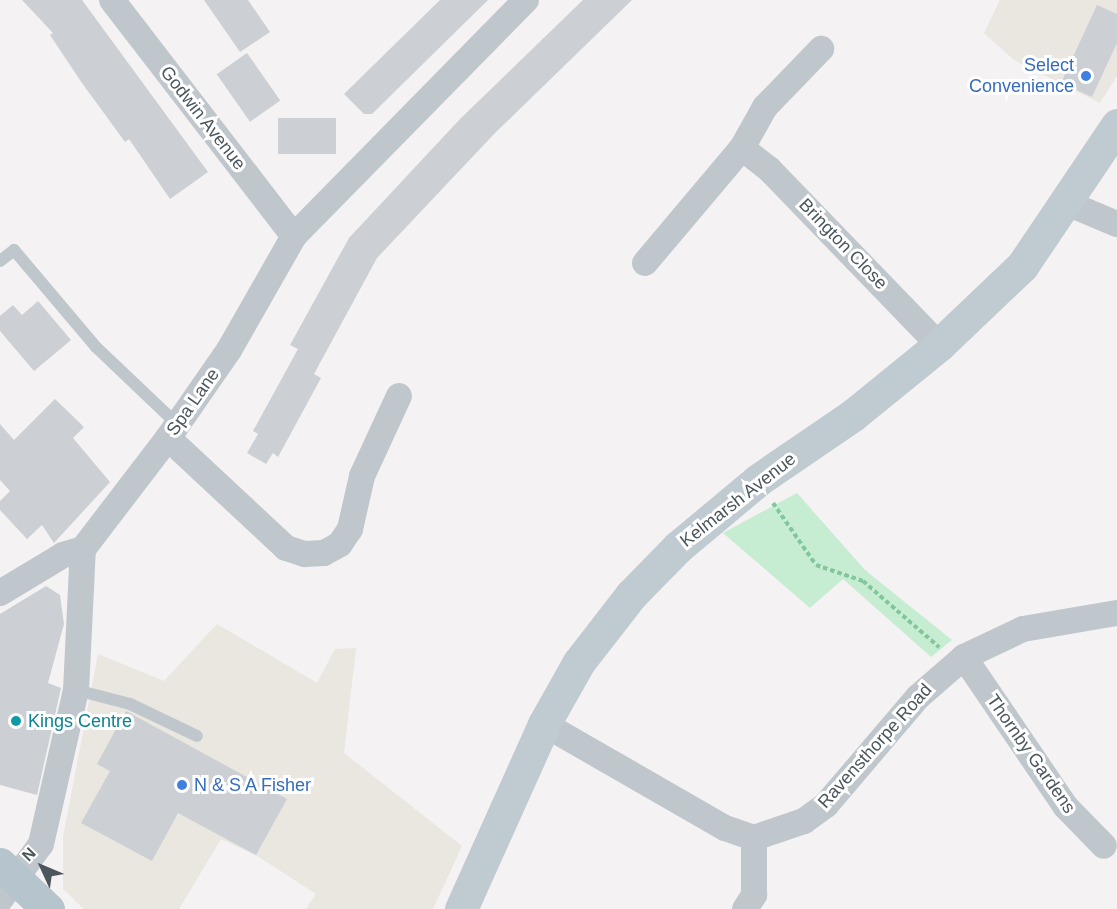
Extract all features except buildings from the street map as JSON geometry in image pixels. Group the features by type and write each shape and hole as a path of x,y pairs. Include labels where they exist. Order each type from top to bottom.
{"main road":[{"path":"5,881 48,909"}],"street":[{"name":"Godwin Avenue","path":"112,0 294,236"},
{"name":"Spa Lane","path":"83,549 173,431 229,350 294,236 526,0"},
{"path":"645,262 742,148 765,107 821,49"},
{"name":"Kelmarsh Avenue","path":"461,909 544,724 579,662 631,595 678,547 758,480 853,415 939,345 1022,266 1067,203 1117,125"},
{"name":"Brington Close","path":"742,148 794,194 939,345"},
{"path":"1067,203 1117,224"},
{"path":"173,431 286,548 305,554 324,553 340,544 350,529 362,476 399,396"},
{"path":"0,593 63,555 83,549 76,690 40,844 5,881"},
{"name":"Ravensthorpe Road","path":"754,838 804,821 826,805 918,697 964,657 1023,629 1117,613"},
{"name":"Thornby Gardens","path":"964,657 1066,807 1104,846"},
{"path":"544,724 725,828 754,838 754,895 745,909"}],"lane":[{"path":"0,261 14,250 96,347 173,431"},
{"path":"76,690 130,704 197,736"}],"path":[{"path":"758,480 816,566 863,581 940,647 964,657"}],"shaded area":[{"path":"1000,0 1117,0 1117,76 1100,103 1014,60 984,33"},
{"path":"217,624 317,683 335,649 356,648 344,753 462,846 433,909 306,909 316,894 259,857 221,839 179,909 84,909 63,889 63,837 98,654 164,681"}],"green space":[{"path":"797,493 865,570 952,640 931,657 843,579 810,608 723,533"}],"place":[{"name":"Select Convenience","path":"1086,76"},
{"name":"Kings Centre","path":"16,721"},
{"name":"N & S A Fisher","path":"182,785"}]}
